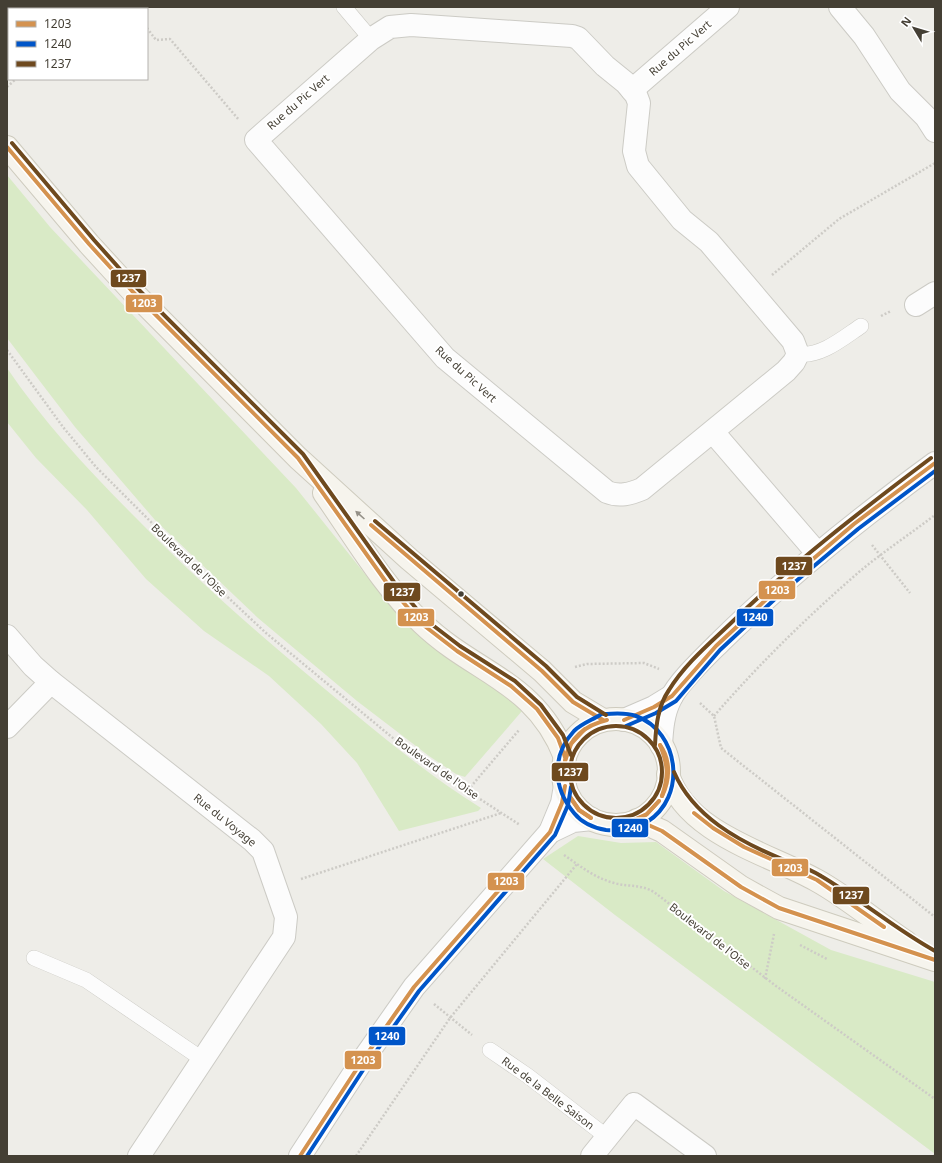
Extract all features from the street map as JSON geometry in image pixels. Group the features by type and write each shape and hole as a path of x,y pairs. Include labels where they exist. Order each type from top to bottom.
{"main road":[{"path":"7,147 89,244 132,291 298,458 409,559 542,671 573,702 613,720 643,726 651,732 661,745 667,759 667,786 662,797 647,814 637,820 614,825 592,819 575,806 565,786 563,772 565,757 569,747 583,730 613,720"},
{"path":"298,458 372,564 405,605 422,624 511,686 537,709 558,738 565,757"},
{"path":"668,774 671,783 685,804 712,828 744,847 817,880 907,943 935,959"},
{"path":"637,820 662,831 741,887 779,908 935,959"}],"street":[{"name":"Rue du Pic Vert","path":"728,7 632,90 605,66 585,44 572,36 411,25 390,27 371,39 256,140 445,358 607,492 621,495 632,494 642,489 786,371 794,362 798,354"},
{"path":"840,7 864,36 900,91 926,117 935,131"},
{"path":"632,90 638,103 634,151 638,166 682,220 709,242 752,292 793,341 798,354"},
{"path":"916,304 935,293"},
{"path":"713,432 818,554"},
{"path":"661,745 664,716 672,696 695,668 744,619 818,554 854,524 935,463"},
{"name":"Rue du Voyage","path":"7,636 34,666 51,682 252,840 263,851 286,917 284,937 139,1156"},
{"path":"7,727 51,682"},
{"path":"613,720 654,707 672,696"},
{"path":"300,1156 360,1064 414,987 546,836 562,803 565,786"},
{"path":"546,836 573,821 592,819"},
{"path":"592,1156 634,1104 705,1156"}],"lane":[{"path":"344,7 371,39"},
{"path":"798,354 806,355 818,352 861,326"},
{"path":"34,958 86,980 202,1059"},
{"name":"Rue de la Belle Saison","path":"490,1050 528,1076 607,1138"}],"path":[{"path":"148,29 156,40 170,39 256,140"},
{"path":"7,87 15,80"},
{"path":"752,292 839,220 935,163"},
{"path":"861,326 894,309 916,304"},
{"name":"Boulevard de l'Oise","path":"7,350 63,427 96,467 204,575 266,633 399,743 446,777 501,812 546,836 577,864 600,878 615,883 640,886 654,892 765,979 935,1099"},
{"path":"714,716 743,682 787,637 860,571 935,515"},
{"path":"854,524 910,593"},
{"path":"574,667 587,664 644,663 664,671"},
{"path":"697,701 714,716 721,748 935,917"},
{"path":"276,887 501,812"},
{"path":"356,1156 450,1018 577,864"},
{"path":"765,979 774,932 781,935"},
{"path":"794,942 827,959"},
{"path":"414,987 490,1050"}],"green space":[{"path":"7,175 50,227 296,488 369,579 398,611 499,688 522,711 465,777 456,774 429,756 357,701 258,618 155,520 75,427 7,338"},
{"path":"7,368 37,409 86,466 161,543 205,585 273,645 378,733 418,765 481,808 478,811 399,831 357,763 321,724 269,676 204,631 146,579 87,510 36,458 7,422"},
{"path":"578,836 621,843 656,842 724,891 831,950 935,982 935,1154 615,915 543,859"}],"transit line":[{"name":"1237","path":"12,143 136,287 303,454 394,582 426,620 460,646 515,681 541,705 563,735 571,755"},
{"name":"1203","path":"7,147 89,244 132,291 298,458 389,586 422,624 457,651 511,686 537,709 558,738 565,757"},
{"name":"1237","path":"655,745 658,716 665,696 682,672 698,655 803,558 931,458"},
{"name":"1203","path":"624,720 654,707 672,696 716,646 772,594 854,524 935,463"},
{"name":"1240","path":"626,726 656,713 676,701 720,650 776,598 858,529 935,471"},
{"name":"1237","path":"375,521 546,666 577,697 606,715"},
{"name":"1203","path":"371,525 542,671 573,702 603,720"},
{"name":"1240","path":"600,715 583,724 574,731 567,741 561,751 558,761 559,783 567,803 577,817 584,822 606,830 626,829 647,822 660,811 668,797 673,782 673,766 669,750 662,736 651,724 632,715 603,714"},
{"name":"1203","path":"565,761 570,746 579,734 592,725 607,720"},
{"name":"1237","path":"616,726 634,730 649,739 658,754 662,772 658,790 649,805 634,814 616,818 598,814 583,805 574,790 570,772 574,754 583,739 598,730 616,726"},
{"name":"1203","path":"565,761 571,744 585,729"},
{"name":"1203","path":"660,745 664,751 668,764 667,783 662,796"},
{"name":"1203","path":"660,745 665,758 667,770 666,782 662,796"},
{"name":"1237","path":"674,772 682,788 693,802 719,825 749,844 816,873 935,951"},
{"name":"1203","path":"300,1156 360,1064 414,987 550,832 562,803 565,786"},
{"name":"1240","path":"307,1156 365,1067 419,991 555,835 568,805 571,787"},
{"name":"1203","path":"570,797 579,810 591,818"},
{"name":"1203","path":"570,797 579,810 591,818"},
{"name":"1203","path":"627,823 647,814 659,801"},
{"name":"1203","path":"627,823 646,815 659,801"},
{"name":"1203","path":"694,813 713,828 744,847 817,880 884,927"},
{"name":"1203","path":"637,820 662,831 741,887 779,908 935,960"}]}
